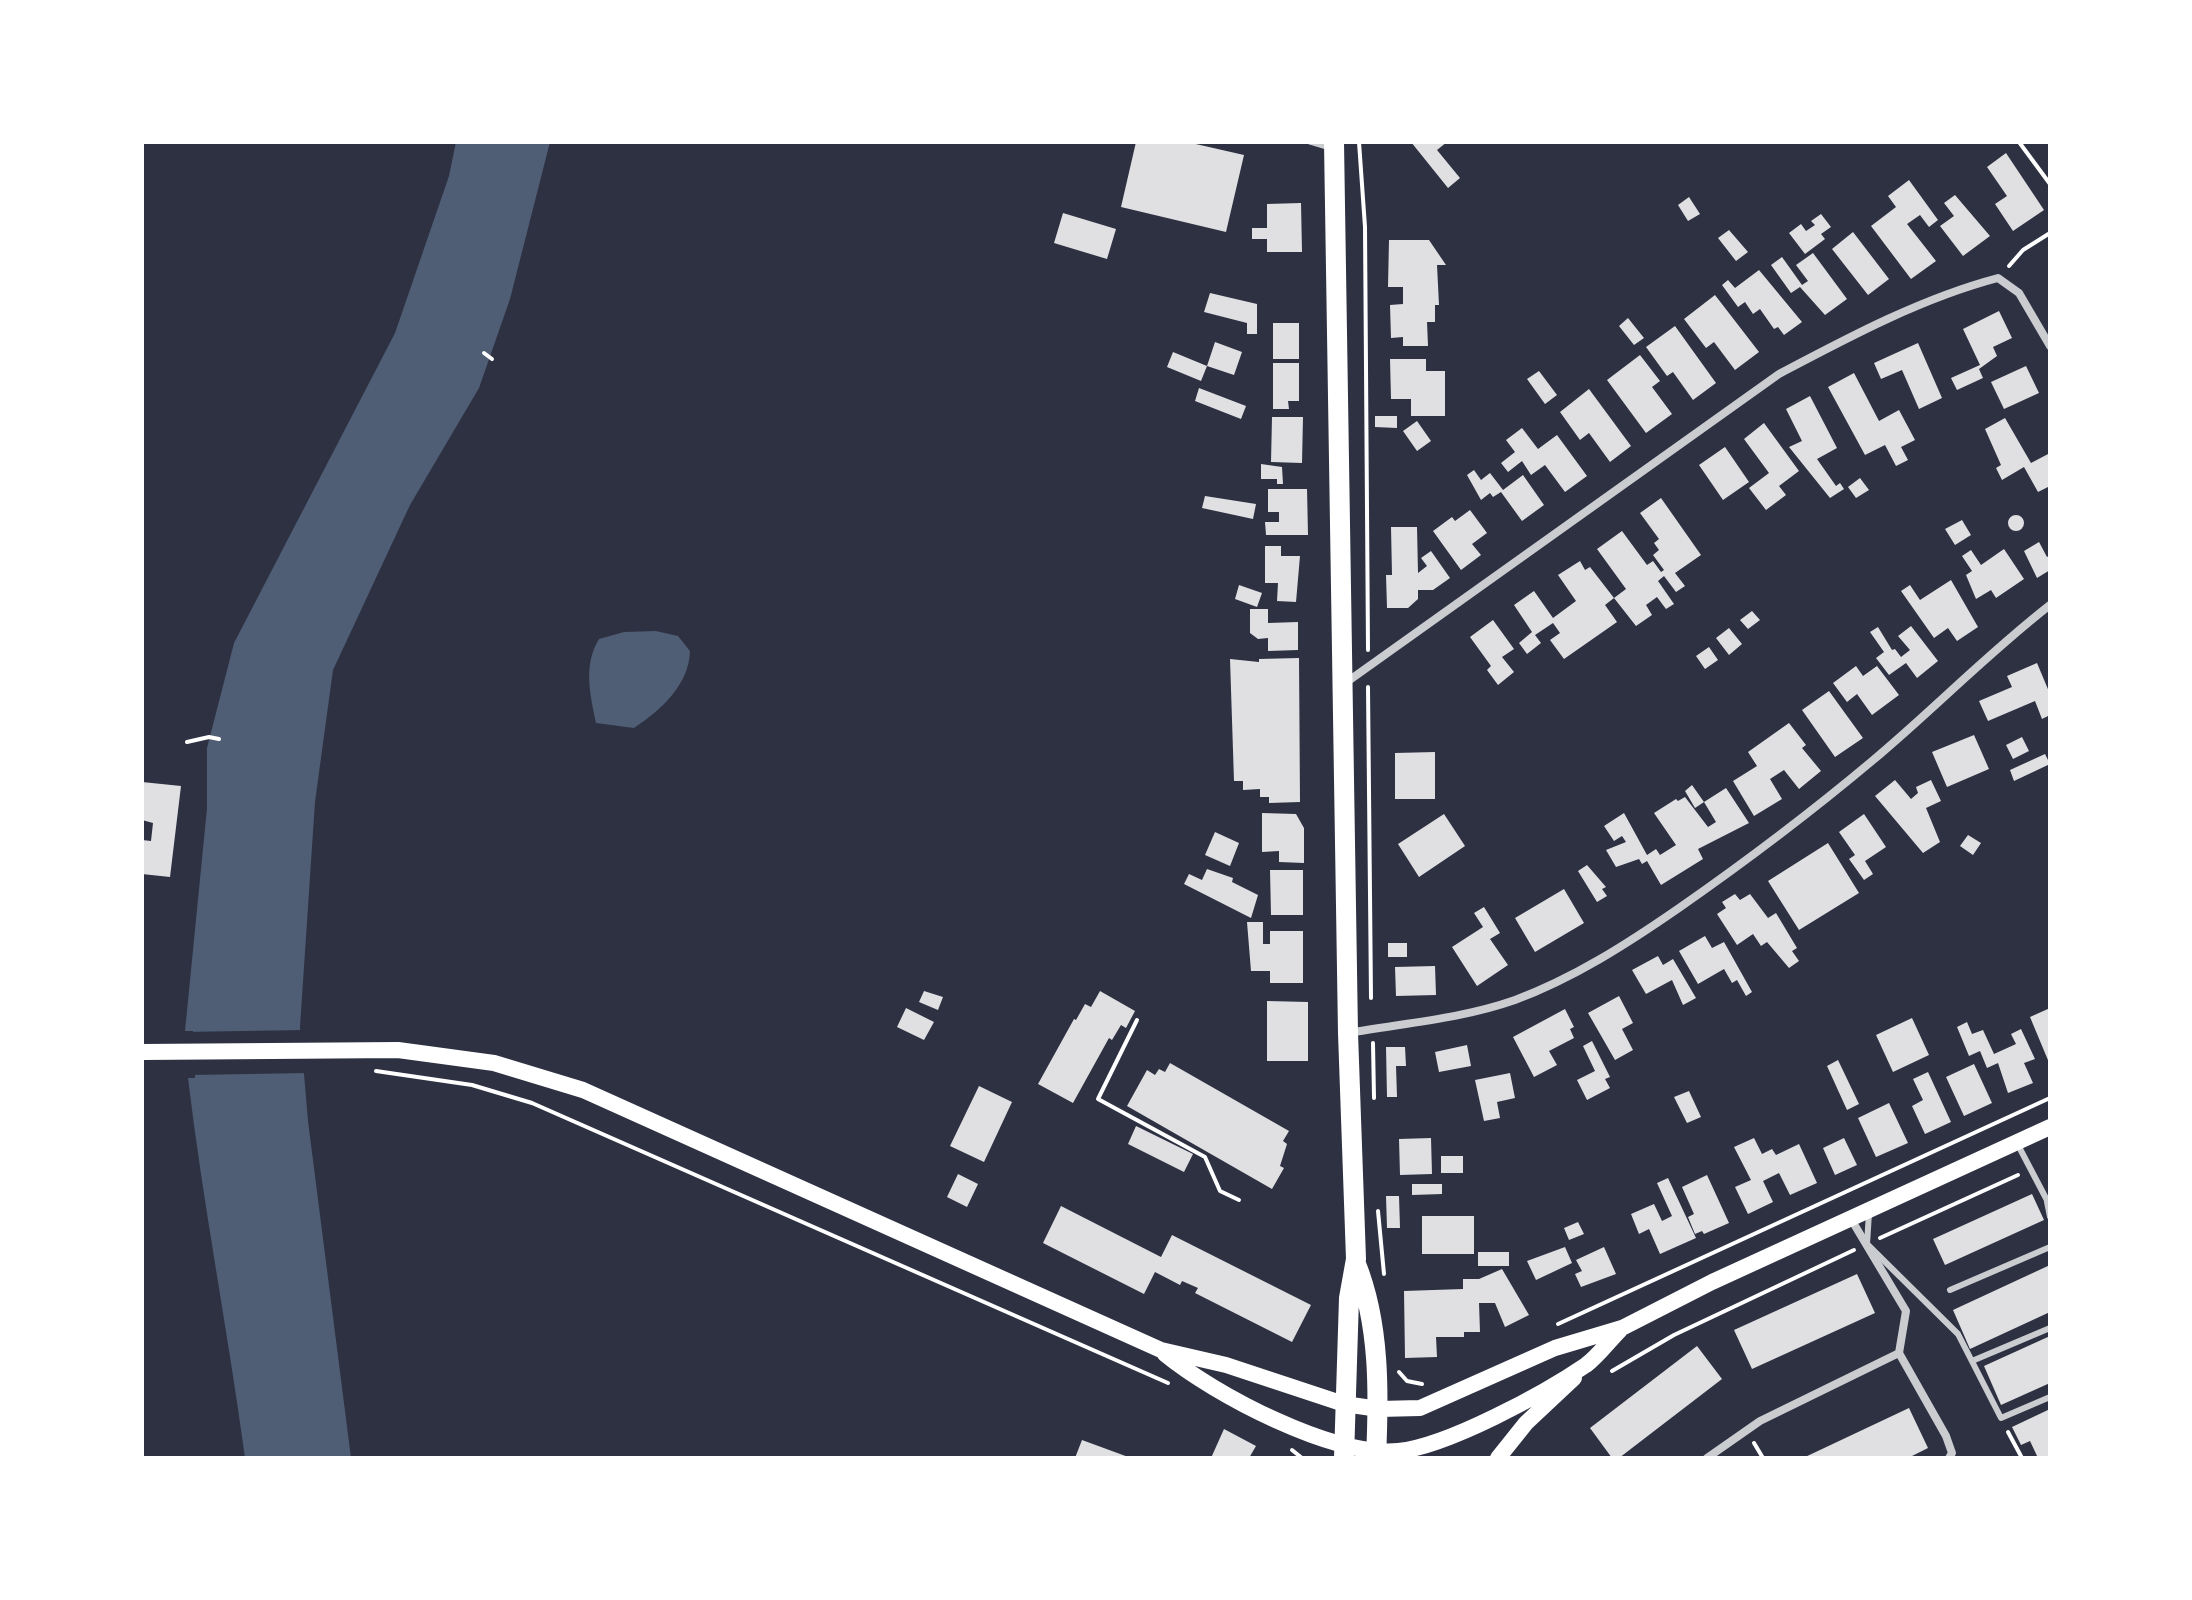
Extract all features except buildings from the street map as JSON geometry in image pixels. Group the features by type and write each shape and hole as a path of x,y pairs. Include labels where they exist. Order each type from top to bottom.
{"main road":[{"path":"1334,146 1348,1033 1356,1264 1349,1298 1344,1451"},
{"path":"150,1052 398,1050 494,1063 583,1090 1161,1350 1226,1365 1344,1404 1379,1409 1420,1408 1555,1348 1622,1328 2050,1127"},
{"path":"1356,1264 1369,1297 1379,1409 1376,1454"},
{"path":"1498,1458 1526,1423 1622,1328"},
{"path":"1161,1350 1191,1375 1235,1399 1344,1451 1376,1454 1424,1447 1474,1425 1587,1364"}],"street":[{"path":"1343,685 1779,374 1852,335 1968,286 1998,278 2019,293 2050,346"},
{"path":"1348,1033 1433,1021 1515,999 1608,957 1727,875 1874,760 1994,649 2050,605"},
{"path":"1851,1218 1906,1311 1899,1353 1946,1436 1952,1453 1949,1458"},
{"path":"1707,1458 1760,1421 1899,1353"}],"lane":[{"path":"1311,142 1334,146"},
{"path":"2016,1142 2048,1204 2050,1217"},
{"path":"1869,1210 1867,1244 1958,1334 2001,1418 2050,1397"},
{"path":"1950,1290 2050,1247"},
{"path":"1972,1361 2050,1328"}],"path":[{"path":"1359,142 1365,227 1374,1108"},
{"path":"2019,142 2050,184"},
{"path":"1998,278 2023,250 2050,233"},
{"path":"484,353 492,359"},
{"path":"187,742 209,737 219,739"},
{"path":"1137,1020 1098,1099 1205,1157 1220,1191 1239,1200"},
{"path":"372,1070 472,1085 532,1103 972,1298 1125,1361 1179,1389"},
{"path":"1554,1326 2050,1098"},
{"path":"1609,1373 1674,1335 2030,1170"},
{"path":"1377,1201 1385,1281"},
{"path":"1396,1367 1407,1381 1426,1383"},
{"path":"2001,1418 2022,1458"},
{"path":"1281,1444 1302,1458"}],"water":[{"path":"456,142 550,142 510,299 479,388 410,505 333,670 315,802 300,1027 308,1121 351,1458 245,1458 188,1078 195,1078 193,1031 185,1031 207,808 207,748 234,643 395,333 449,176"},
{"path":"656,631 678,636 690,651 685,675 679,686 663,705 634,728 596,723 589,669 599,639 624,632"}],"pier":[{"path":"305,1030 307,1073 190,1075 189,1035 181,1032"}]}
